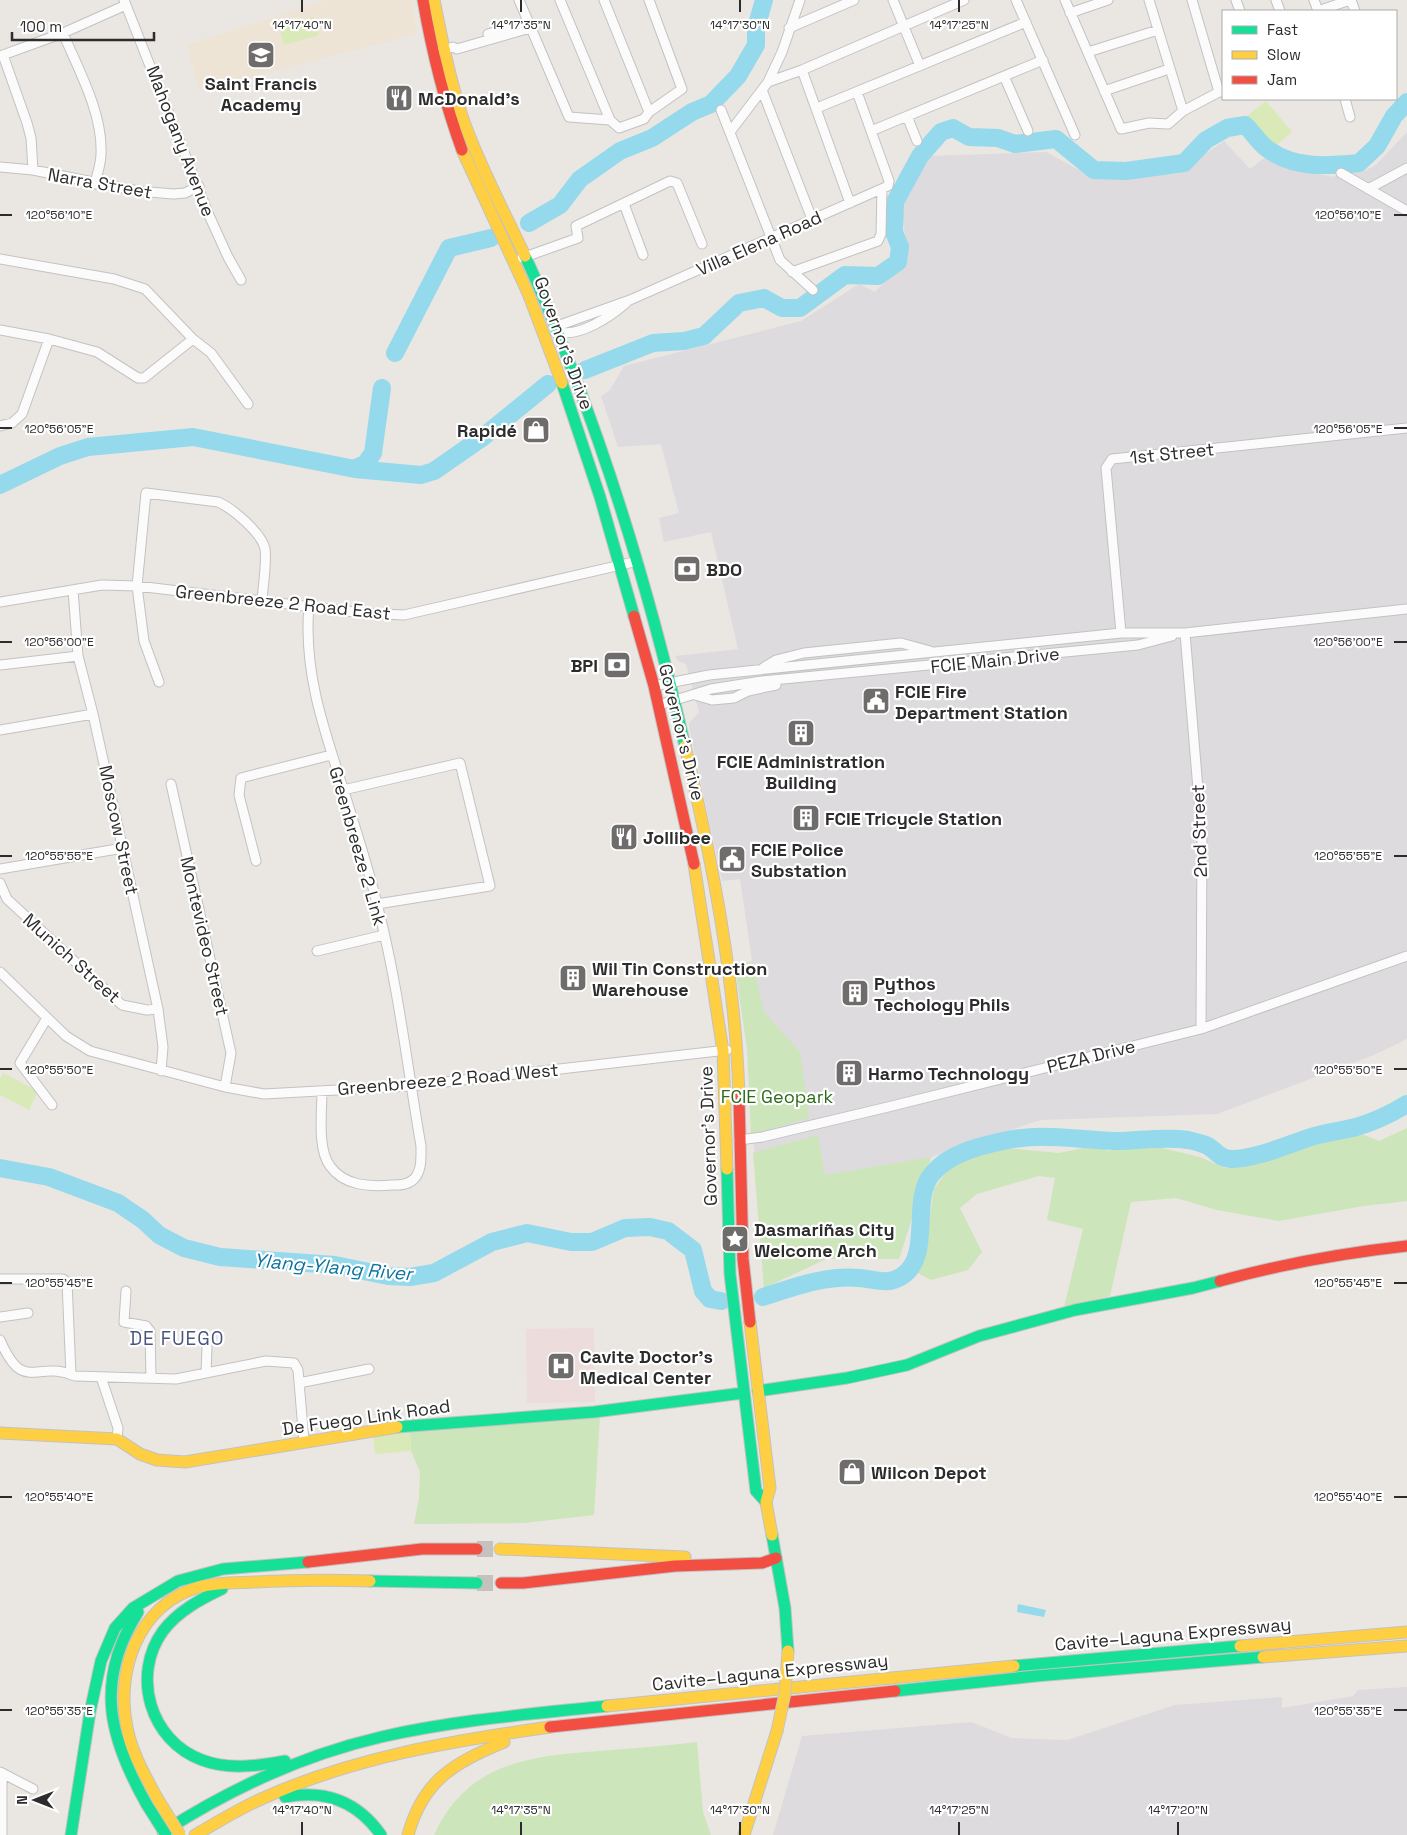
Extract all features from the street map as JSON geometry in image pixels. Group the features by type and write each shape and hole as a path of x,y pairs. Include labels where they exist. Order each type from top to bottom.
{"main road":[{"name":"Governor's Drive","path":"423,0 443,50 444,98 462,150 515,261 565,392 621,566 660,709 690,842 707,939 723,1051 730,1274 756,1491 766,1502"},
{"name":"Governor's Drive","path":"434,0 443,50 458,103 478,158 526,257 557,331 638,561 671,682 713,877 738,1049 739,1140 745,1273 770,1488 766,1502 785,1608 788,1651 784,1693 777,1731 744,1835"},
{"path":"660,709 676,705"},
{"path":"758,1391 846,1378 907,1365 979,1336 1075,1310 1193,1288 1282,1265 1346,1253 1407,1246"},
{"name":"De Fuego Link Road","path":"117,1439 140,1454 157,1460 185,1462 304,1441 412,1426 602,1412 743,1394"},
{"path":"0,1433 117,1439"},
{"path":"500,1548 675,1557 761,1554 776,1558"},
{"path":"71,1835 90,1712 107,1644 124,1616 159,1591 186,1578 223,1569 358,1558 422,1550 477,1549"},
{"path":"501,1583 523,1583 675,1566 762,1563 776,1558"},
{"path":"180,1835 157,1798 134,1754 126,1730 124,1686 134,1642 151,1616 172,1599 196,1588 242,1583 310,1578 477,1584"},
{"path":"242,1583 205,1596 177,1616 163,1631 154,1646 148,1669 147,1693 152,1710 160,1726 174,1743 195,1757 208,1762 256,1764 314,1756"},
{"path":"159,1591 140,1610 127,1630 117,1659 113,1691 114,1720 120,1751 147,1805 166,1835"},
{"name":"Cavite–Laguna Expressway","path":"159,1835 227,1794 271,1773 314,1756 413,1730 530,1714 1032,1664 1407,1632"},
{"name":"Cavite–Laguna Expressway","path":"195,1835 233,1813 283,1790 336,1770 419,1749 531,1731 1034,1676 1407,1646"},
{"path":"408,1835 416,1808 428,1788 438,1777 470,1756 531,1731"},
{"path":"233,1813 292,1795 321,1794 336,1798 353,1806 368,1817 381,1835"}],"street":[{"path":"519,0 569,117 610,120"},
{"path":"560,0 610,120 619,128 644,119 649,112 681,90 683,86 649,0"},
{"path":"604,0 649,112"},
{"path":"730,132 768,82 782,52 800,0"},
{"path":"789,28 854,0"},
{"path":"893,0 920,66"},
{"path":"768,82 802,70 964,0"},
{"path":"1016,0 1075,135"},
{"path":"1065,0 1120,128 1123,130 1149,123 1158,125 1168,124 1183,111 1221,92 1192,0"},
{"path":"1070,13 1108,0"},
{"path":"1148,0 1183,111"},
{"path":"1321,10 1351,0"},
{"path":"33,170 31,138 27,123 2,55 63,33 125,3"},
{"name":"Mahogany Avenue","path":"125,3 228,258 241,280"},
{"path":"817,108 1026,22"},
{"path":"443,50 456,44 529,25"},
{"path":"1088,52 1158,30"},
{"path":"63,33 84,82 99,129 101,154 95,184"},
{"path":"871,131 1043,60"},
{"path":"1104,91 1169,69"},
{"path":"802,70 850,203"},
{"path":"1004,76 1028,131"},
{"path":"762,90 812,219"},
{"path":"792,272 878,241 881,234 885,188 889,182 857,92"},
{"path":"1345,100 1350,117"},
{"path":"721,110 780,260 813,290"},
{"path":"907,116 918,141"},
{"name":"Narra Street","path":"0,168 33,170 138,192 185,193 199,186"},
{"path":"1368,189 1407,168"},
{"path":"1341,173 1407,211"},
{"path":"515,261 578,238 576,226 674,181 677,183 702,244"},
{"name":"Villa Elena Road","path":"544,336 557,331 564,334 603,322 630,300 885,188"},
{"path":"624,204 642,255"},
{"path":"0,258 65,269 145,289 211,353 248,404"},
{"path":"0,330 49,339 97,352 138,378 144,378 194,338"},
{"path":"0,426 12,423 22,414 49,339"},
{"name":"1st Street","path":"1121,633 1106,468 1112,460 1407,428"},
{"path":"159,682 144,641 137,586 146,494 218,502 228,506 258,536 265,548 262,600"},
{"name":"Greenbreeze 2 Road East","path":"0,602 102,586 137,586 404,615 638,561"},
{"name":"Moscow Street","path":"73,590 78,656 94,714 158,1009 163,1047 161,1071"},
{"name":"Greenbreeze 2 Link","path":"309,606 307,631 309,666 331,755 377,904 410,1086"},
{"name":"FCIE Main Drive","path":"654,686 690,677 761,670 776,660 793,654 901,643 935,652 1121,633 1184,633 1407,609"},
{"name":"FCIE Main Drive","path":"676,705 694,695 712,700 734,698 763,687 796,684 804,677 1138,645 1184,633"},
{"name":"2nd Street","path":"1184,633 1202,837 1201,1029"},
{"path":"0,665 78,656"},
{"path":"0,730 94,714"},
{"path":"256,861 239,795 241,778 331,755"},
{"path":"343,790 460,763 490,886 377,904"},
{"name":"Montevideo Street","path":"171,784 231,1053 225,1087"},
{"path":"0,869 123,848"},
{"name":"Munich Street","path":"0,883 7,899 122,1005 147,1010 158,1009"},
{"path":"317,951 384,935"},
{"name":"PEZA Drive","path":"739,1140 762,1137 888,1107 1201,1029 1407,956"},
{"name":"Greenbreeze 2 Road West","path":"0,972 66,1036 90,1051 225,1087 264,1094 410,1086 738,1049"},
{"path":"47,1018 20,1063 52,1105"},
{"path":"322,1091 321,1131 324,1154 329,1165 341,1177 357,1184 371,1186 407,1184 415,1179 421,1166 421,1146 410,1086"},
{"path":"0,1279 63,1279 67,1282 71,1374"},
{"path":"126,1291 124,1322 146,1326 150,1331 151,1378"},
{"path":"0,1317 28,1313"},
{"path":"1,1345 16,1370 24,1373 62,1371 71,1374 176,1379 266,1361 294,1362 298,1370 304,1441"},
{"path":"206,1372 207,1347"},
{"path":"299,1382 369,1370"},
{"path":"101,1376 118,1428 117,1439"},
{"path":"2,1835 1,1773 33,1789"}],"shaded area":[{"name":"Saint Francis Academy","path":"325,0 412,0 417,34 199,91 187,45"},
{"path":"1407,132 1407,1039 1374,1055 1217,1114 1040,1120 931,1157 899,1259 826,1259 764,1288 747,1048 735,965 752,961 740,879 722,881 689,727 689,723 699,712 686,664 678,661 675,656 738,649 711,532 664,542 659,518 679,513 661,444 618,447 601,396 610,390 624,366 801,321 859,284 875,292 908,257 900,198 930,156 1046,152 1092,177 1176,174 1224,141 1250,169 1268,155 1300,170 1334,177 1341,170 1364,171 1376,165"},
{"name":"Cavite Doctor's Medical Center","path":"594,1328 595,1402 527,1403 526,1329"},
{"path":"1407,1687 1407,1835 773,1835 802,1736 971,1722 1012,1738 1067,1740 1175,1705 1282,1697 1282,1708 1353,1696 1358,1690"}],"green space":[{"path":"314,17 319,35 284,45 279,26"},
{"path":"1266,101 1292,132 1273,148 1247,116"},
{"name":"FCIE Geopark","path":"752,962 764,1012 800,1052 809,1118 751,1134 747,1048 735,965"},
{"path":"3,1073 38,1091 29,1110 0,1095 0,1079"},
{"path":"1407,1128 1407,1201 1364,1206 1279,1221 1217,1210 1176,1198 1131,1202 1110,1296 1064,1307 1083,1229 1047,1220 1055,1178 1039,1176 977,1194 960,1208 982,1252 968,1270 931,1280 916,1272 925,1247 934,1189 948,1169 979,1150 993,1147 1059,1153 1099,1145 1108,1151 1141,1143 1200,1157 1225,1168 1280,1155 1345,1135 1362,1134 1379,1141"},
{"path":"818,1135 825,1175 931,1157 899,1259 826,1259 764,1288 753,1153"},
{"path":"600,1416 594,1515 524,1523 414,1524 419,1498 420,1472 411,1451 410,1430"},
{"path":"410,1430 411,1451 375,1454 373,1433"},
{"path":"697,1742 703,1812 711,1835 434,1835 448,1811 464,1792 482,1778 502,1768 548,1756"}],"water":[{"path":"1018,1604 1046,1610 1044,1617 1017,1612"}],"waterway":[{"path":"529,223 560,205 580,179 620,151 652,138 692,112 711,104 738,76 756,45 756,28 764,0"},
{"path":"585,370 653,343 684,341 704,336 739,303 764,298 782,308 800,308 845,275 878,276 898,262 900,247 894,232 895,202 920,156 941,132 953,128 969,137 998,138 1015,144 1056,139 1094,170 1126,171 1184,163 1206,140 1227,128 1245,125 1263,145 1279,156 1312,165 1336,165 1359,163 1377,146 1394,116 1407,102"},
{"path":"395,353 449,248 491,238"},
{"path":"0,485 60,456 88,447 193,437 355,469 421,475 434,471 483,437 548,384"},
{"path":"355,469 366,463 373,453 382,388"},
{"name":"Ylang-Ylang River","path":"763,1297 798,1286 834,1278 891,1281 902,1276 911,1267 917,1255 922,1198 932,1174 946,1161 984,1145 1032,1137 1116,1141 1170,1138 1206,1145 1224,1158 1241,1158 1262,1154 1317,1135 1363,1125 1407,1104"},
{"name":"Ylang-Ylang River","path":"0,1168 49,1177 118,1203 143,1220 159,1235 184,1248 220,1257 335,1265 388,1276 410,1277 434,1273 492,1242 527,1233 571,1242 592,1242 625,1228 650,1227 668,1231 693,1250 703,1291 710,1299 721,1301"}],"tunnel":[{"path":"477,1549 500,1549"},
{"path":"477,1583 501,1583"}],"traffic: fast":[{"path":"525,256 573,372 606,464 636,557 662,651 685,746"},
{"path":"562,383 600,497 634,616"},
{"path":"727,1169 730,1274 756,1491 766,1502"},
{"path":"758,1391 847,1378 907,1365 979,1336 1075,1310 1193,1288 1220,1281"},
{"path":"397,1427 594,1412 743,1393"},
{"path":"772,1535 785,1608 788,1651"},
{"path":"71,1835 90,1712 101,1661 115,1628 133,1608 178,1581 223,1569 308,1562"},
{"path":"370,1581 477,1583"},
{"path":"222,1589 198,1601 176,1617 163,1631 153,1648 148,1667 151,1705 158,1722 169,1738 184,1751 202,1760 233,1766 254,1766 285,1761"},
{"path":"138,1612 124,1638 116,1662 111,1686 112,1710 123,1756 147,1805"},
{"path":"1014,1666 1240,1646"},
{"path":"895,1691 1036,1676 1263,1657"},
{"path":"163,1832 188,1816 268,1775 323,1753 352,1744 409,1731 465,1722 607,1706"},
{"path":"285,1797 314,1795 339,1801 351,1806 362,1814 381,1835"},
{"path":"147,1805 166,1835"}],"traffic: slow":[{"path":"434,0 450,75 463,119 485,172 525,256"},
{"path":"462,150 528,293 562,383"},
{"path":"685,746 713,877 728,965 737,1054 739,1098"},
{"path":"694,864 723,1051 727,1169"},
{"path":"750,1322 770,1488 766,1502 772,1535"},
{"path":"0,1433 117,1439 140,1454 157,1460 185,1462 397,1427"},
{"path":"500,1549 685,1557"},
{"path":"157,1798 140,1766 130,1741 124,1710 124,1687 128,1665 135,1644 146,1625 160,1609 178,1596 199,1587 213,1584 370,1581"},
{"path":"1240,1646 1407,1632"},
{"path":"1263,1657 1407,1646"},
{"path":"777,1731 785,1693 788,1651"},
{"path":"607,1706 1014,1666"},
{"path":"195,1835 259,1800 294,1785 365,1762 438,1745 550,1727"},
{"path":"744,1835 777,1731"},
{"path":"408,1835 422,1800 443,1776 470,1758 504,1742"},
{"path":"157,1798 180,1835"}],"traffic: jam":[{"path":"423,0 439,76 462,150"},
{"path":"634,616 654,686 694,864"},
{"path":"739,1098 743,1259 750,1322"},
{"path":"1220,1281 1266,1269 1313,1260 1407,1246"},
{"path":"308,1562 422,1549 477,1549"},
{"path":"501,1583 523,1583 675,1566 762,1563 776,1558"},
{"path":"550,1727 895,1691"}],"place":[{"name":"Saint Francis Academy","path":"261,55"},
{"name":"McDonald's","path":"399,98"},
{"name":"Rapidé","path":"536,430"},
{"name":"BDO","path":"687,569"},
{"name":"BPI","path":"617,665"},
{"name":"FCIE Fire Department Station","path":"876,701"},
{"name":"FCIE Administration Building","path":"801,733"},
{"name":"FCIE Tricycle Station","path":"806,818"},
{"name":"Jollibee","path":"624,837"},
{"name":"FCIE Police Substation","path":"732,859"},
{"name":"Wil Tin Construction Warehouse","path":"573,978"},
{"name":"Pythos Techology Phils","path":"855,993"},
{"name":"Harmo Technology","path":"849,1073"},
{"name":"Dasmariñas City Welcome Arch","path":"735,1239"},
{"name":"Cavite Doctor's Medical Center","path":"561,1366"},
{"name":"Wilcon Depot","path":"852,1472"}],"district":[{"name":"DE FUEGO","path":"177,1338"}]}
